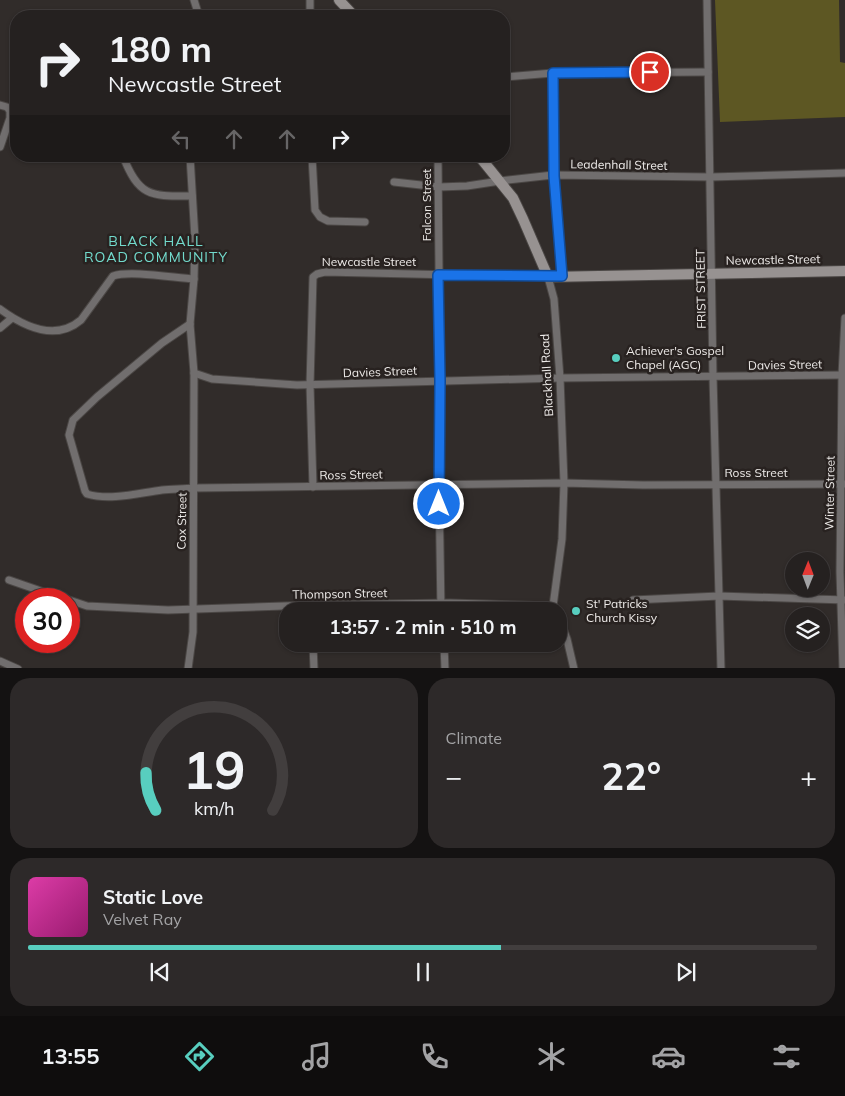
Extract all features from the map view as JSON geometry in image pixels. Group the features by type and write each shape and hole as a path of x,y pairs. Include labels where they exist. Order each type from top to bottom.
{"street":[{"path":"339,0 348,10"},
{"name":"FRIST STREET","path":"707,0 713,377 718,484 721,668"},
{"path":"510,77 553,73 708,72"},
{"path":"553,73 554,176 562,276"},
{"path":"0,105 10,111 8,124 0,147"},
{"path":"125,162 139,185 150,194 192,196"},
{"path":"190,162 195,239 190,324 194,373"},
{"path":"312,162 315,210 320,217 328,221 365,222"},
{"name":"Falcon Street","path":"438,162 441,602"},
{"name":"Blackhall Road","path":"483,162 513,198 548,277 554,298 560,378 564,483 562,539 555,602"},
{"name":"Leadenhall Street","path":"394,182 439,187 468,186 554,176 711,177 845,173"},
{"name":"Newcastle Street","path":"313,487 310,385 313,277 316,274 325,272 548,277 845,271"},
{"path":"0,309 12,318 42,331 65,329 74,326 81,320 109,280 118,274 194,279"},
{"path":"0,328 12,318"},
{"name":"Winter Street","path":"843,668 843,600 840,572 845,318"},
{"name":"Ross Street","path":"190,324 162,343 80,412 74,420 69,435 87,494 108,496 194,488 564,483 843,484"},
{"name":"Davies Street","path":"194,373 212,379 310,385 560,378 844,375"},
{"name":"Cox Street","path":"188,668 193,632 194,373"},
{"path":"9,580 32,588"},
{"path":"633,600 719,596 843,600"},
{"name":"Thompson Street","path":"80,604 87,606 192,610 279,609"},
{"path":"567,639 574,668"},
{"path":"313,652 314,668"},
{"path":"444,652 445,668"},
{"path":"0,661 18,668"}],"shaded area":[{"path":"715,0 839,0 840,62 845,63 845,117 720,122"}],"place":[{"name":"Achiever's Gospel Chapel (AGC)","path":"616,358"},
{"name":"St' Patricks Church Kissy","path":"576,611"}],"district":[{"name":"BLACK HALL ROAD COMMUNITY","path":"156,250"}],"route":[{"path":"439,504 440,381 438,275 562,276 554,176 553,73 650,72"}]}
